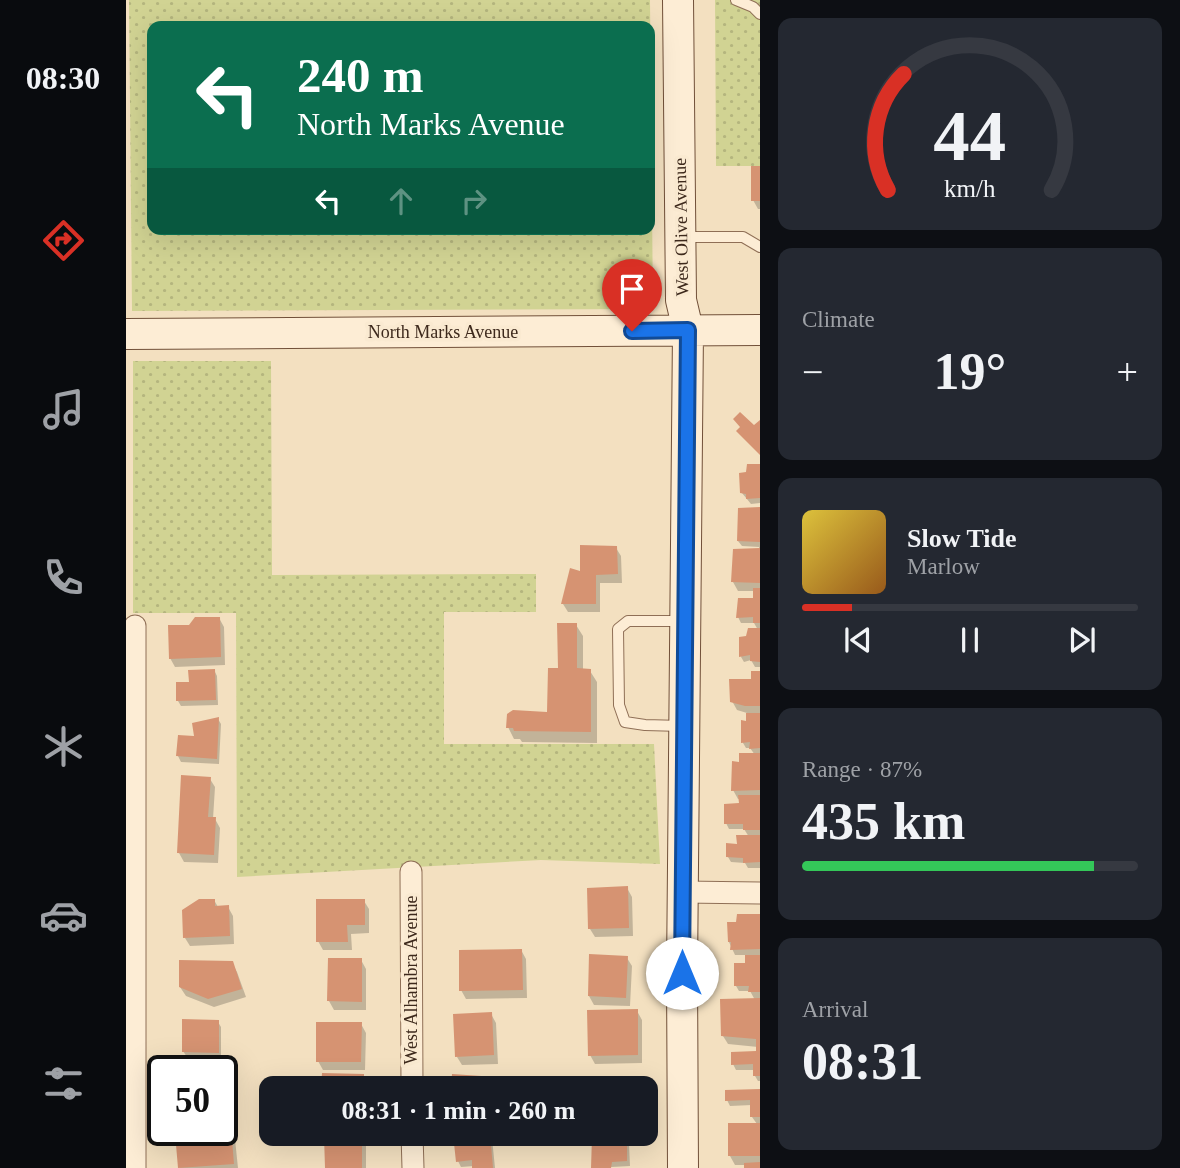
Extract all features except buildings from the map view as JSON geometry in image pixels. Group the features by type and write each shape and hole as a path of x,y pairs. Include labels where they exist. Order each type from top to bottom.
{"main road":[{"name":"West Olive Avenue","path":"678,0 681,300 688,330 683,1168"},
{"name":"North Marks Avenue","path":"126,334 760,330"}],"street":[{"path":"135,626 131,859 135,1168"},
{"name":"West Alhambra Avenue","path":"411,872 412,1076"},
{"path":"683,892 760,893"},
{"path":"412,1146 413,1168"}],"lane":[{"path":"736,0 753,7 760,14"},
{"path":"681,237 743,237 760,247"},
{"path":"685,621 628,621 618,629 619,705 625,722 685,726"}],"green space":[{"path":"129,0 650,0 650,21 147,21 147,235 652,235 653,309 132,311"},
{"path":"715,0 760,0 760,166 716,166"},
{"path":"133,361 271,361 272,575 536,574 536,612 444,612 444,744 654,744 660,864 541,860 237,877 236,613 133,613"}],"route":[{"path":"632,331 688,330 682,973"}]}
